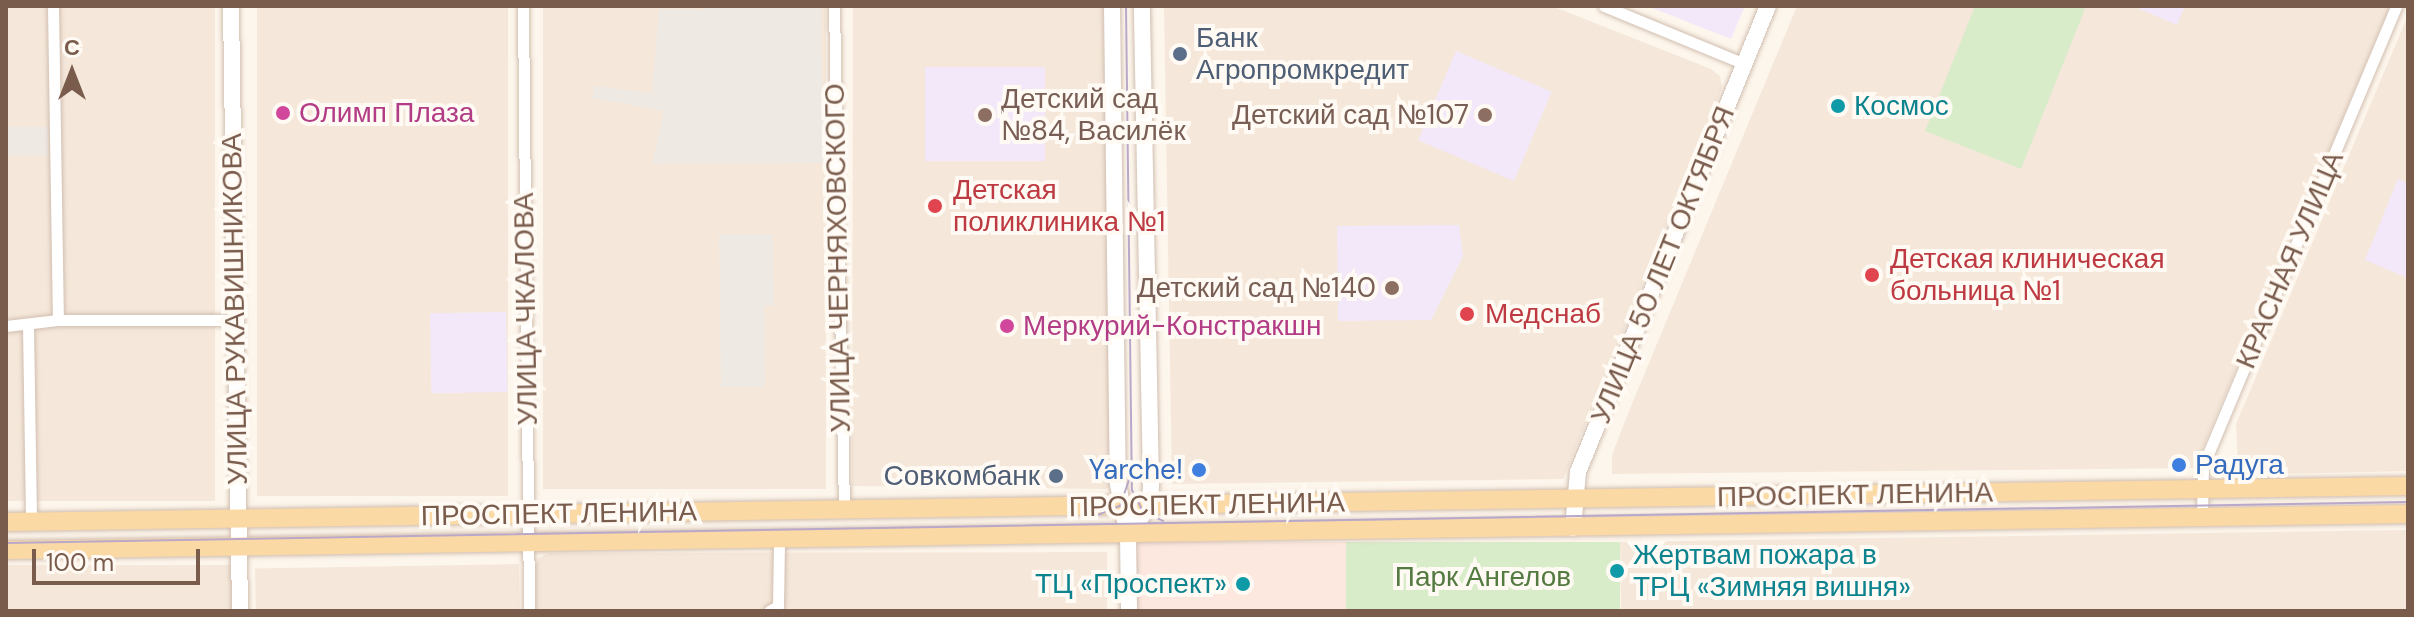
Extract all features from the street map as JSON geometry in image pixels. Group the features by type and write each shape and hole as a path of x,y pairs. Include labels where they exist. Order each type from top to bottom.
{"main road":[{"name":"ПРОСПЕКТ ЛЕНИНА","path":"6,522 2408,486"},
{"name":"ПРОСПЕКТ ЛЕНИНА","path":"6,550 1128,536 2408,514"}],"street":[{"path":"53,6 58,320"},
{"name":"УЛИЦА РУКАВИШНИКОВА","path":"231,6 240,611"},
{"name":"УЛИЦА ЧКАЛОВА","path":"523,6 529,611"},
{"name":"УЛИЦА ЧЕРНЯХОВСКОГО","path":"834,6 844,510"},
{"path":"1112,6 1120,506 1128,536 1129,611"},
{"path":"1128,536 1150,505 1142,6"},
{"path":"1604,6 1745,64"},
{"name":"УЛИЦА 50 ЛЕТ ОКТЯБРЯ","path":"1573,528 1578,472 1768,6"},
{"name":"КРАСНАЯ УЛИЦА","path":"2202,517 2203,466 2396,6"},
{"path":"6,326 28,326 58,320 235,320"},
{"path":"28,326 31,522"},
{"path":"769,611 778,606 779,540"}],"shaded area":[{"path":"6,6 215,6 215,501 6,501"},
{"path":"257,6 508,6 508,496 257,496"},
{"path":"543,6 826,6 826,489 543,489"},
{"path":"705,6 821,6 823,163 652,164 664,111 592,98 595,86 652,93 659,9 704,10"},
{"path":"853,6 1112,6 1118,484 1105,489 852,486"},
{"path":"1164,6 1552,6 1711,69 1720,76 1722,88 1563,479 1172,484"},
{"path":"1647,6 1745,6 1731,39"},
{"path":"1797,6 2390,6 2194,468 1612,474 1612,455 1627,416"},
{"path":"2133,6 2185,6 2177,25"},
{"path":"2408,15 2408,471 2270,474 2238,463 2236,424"},
{"name":"Детский сад №107","path":"1456,51 1552,92 1514,181 1418,140"},
{"name":"Детский сад №84, Василёк","path":"925,67 1045,67 1045,161 925,161"},
{"path":"6,127 48,127 48,156 6,156"},
{"path":"2398,179 2408,183 2408,278 2365,260"},
{"name":"Детский сад №140","path":"1459,225 1463,256 1431,320 1338,321 1337,226"},
{"path":"719,234 773,234 774,305 764,306 765,387 721,387"},
{"path":"506,312 507,392 431,393 430,313"},
{"path":"2408,530 2408,611 1621,611 1620,542"},
{"path":"1134,542 1346,542 1346,611 1134,611"},
{"path":"1107,552 1107,611 535,611 534,568 539,558 549,553"},
{"path":"519,564 520,611 256,611 255,569"},
{"path":"6,565 232,565 232,611 6,611"}],"green space":[{"path":"1975,6 2077,6 2085,9 2021,169 1925,131"},
{"name":"Парк Ангелов","path":"1346,542 1620,542 1620,611 1346,611"}],"tram line":[{"path":"1126,6 1132,490 1143,512 1163,521"},
{"path":"1090,518 1120,506 1129,480"},
{"path":"6,543 2408,502"}],"place":[{"name":"Банк Агропромкредит","path":"1180,54"},
{"name":"Космос","path":"1838,106"},
{"name":"Олимп Плаза","path":"283,113"},
{"name":"Детский сад №84, Василёк","path":"985,115"},
{"name":"Детский сад №107","path":"1485,115"},
{"name":"Детская поликлиника №1","path":"935,206"},
{"name":"Детская клиническая больница №1","path":"1872,275"},
{"name":"Детский сад №140","path":"1392,288"},
{"name":"Медснаб","path":"1467,314"},
{"name":"Меркурий-Констракшн","path":"1007,326"},
{"name":"Радуга","path":"2179,465"},
{"name":"Yarche!","path":"1199,470"},
{"name":"Совкомбанк","path":"1056,476"},
{"name":"Жертвам пожара в ТРЦ «Зимняя вишня»","path":"1617,571"},
{"name":"ТЦ «Проспект»","path":"1243,584"}]}
